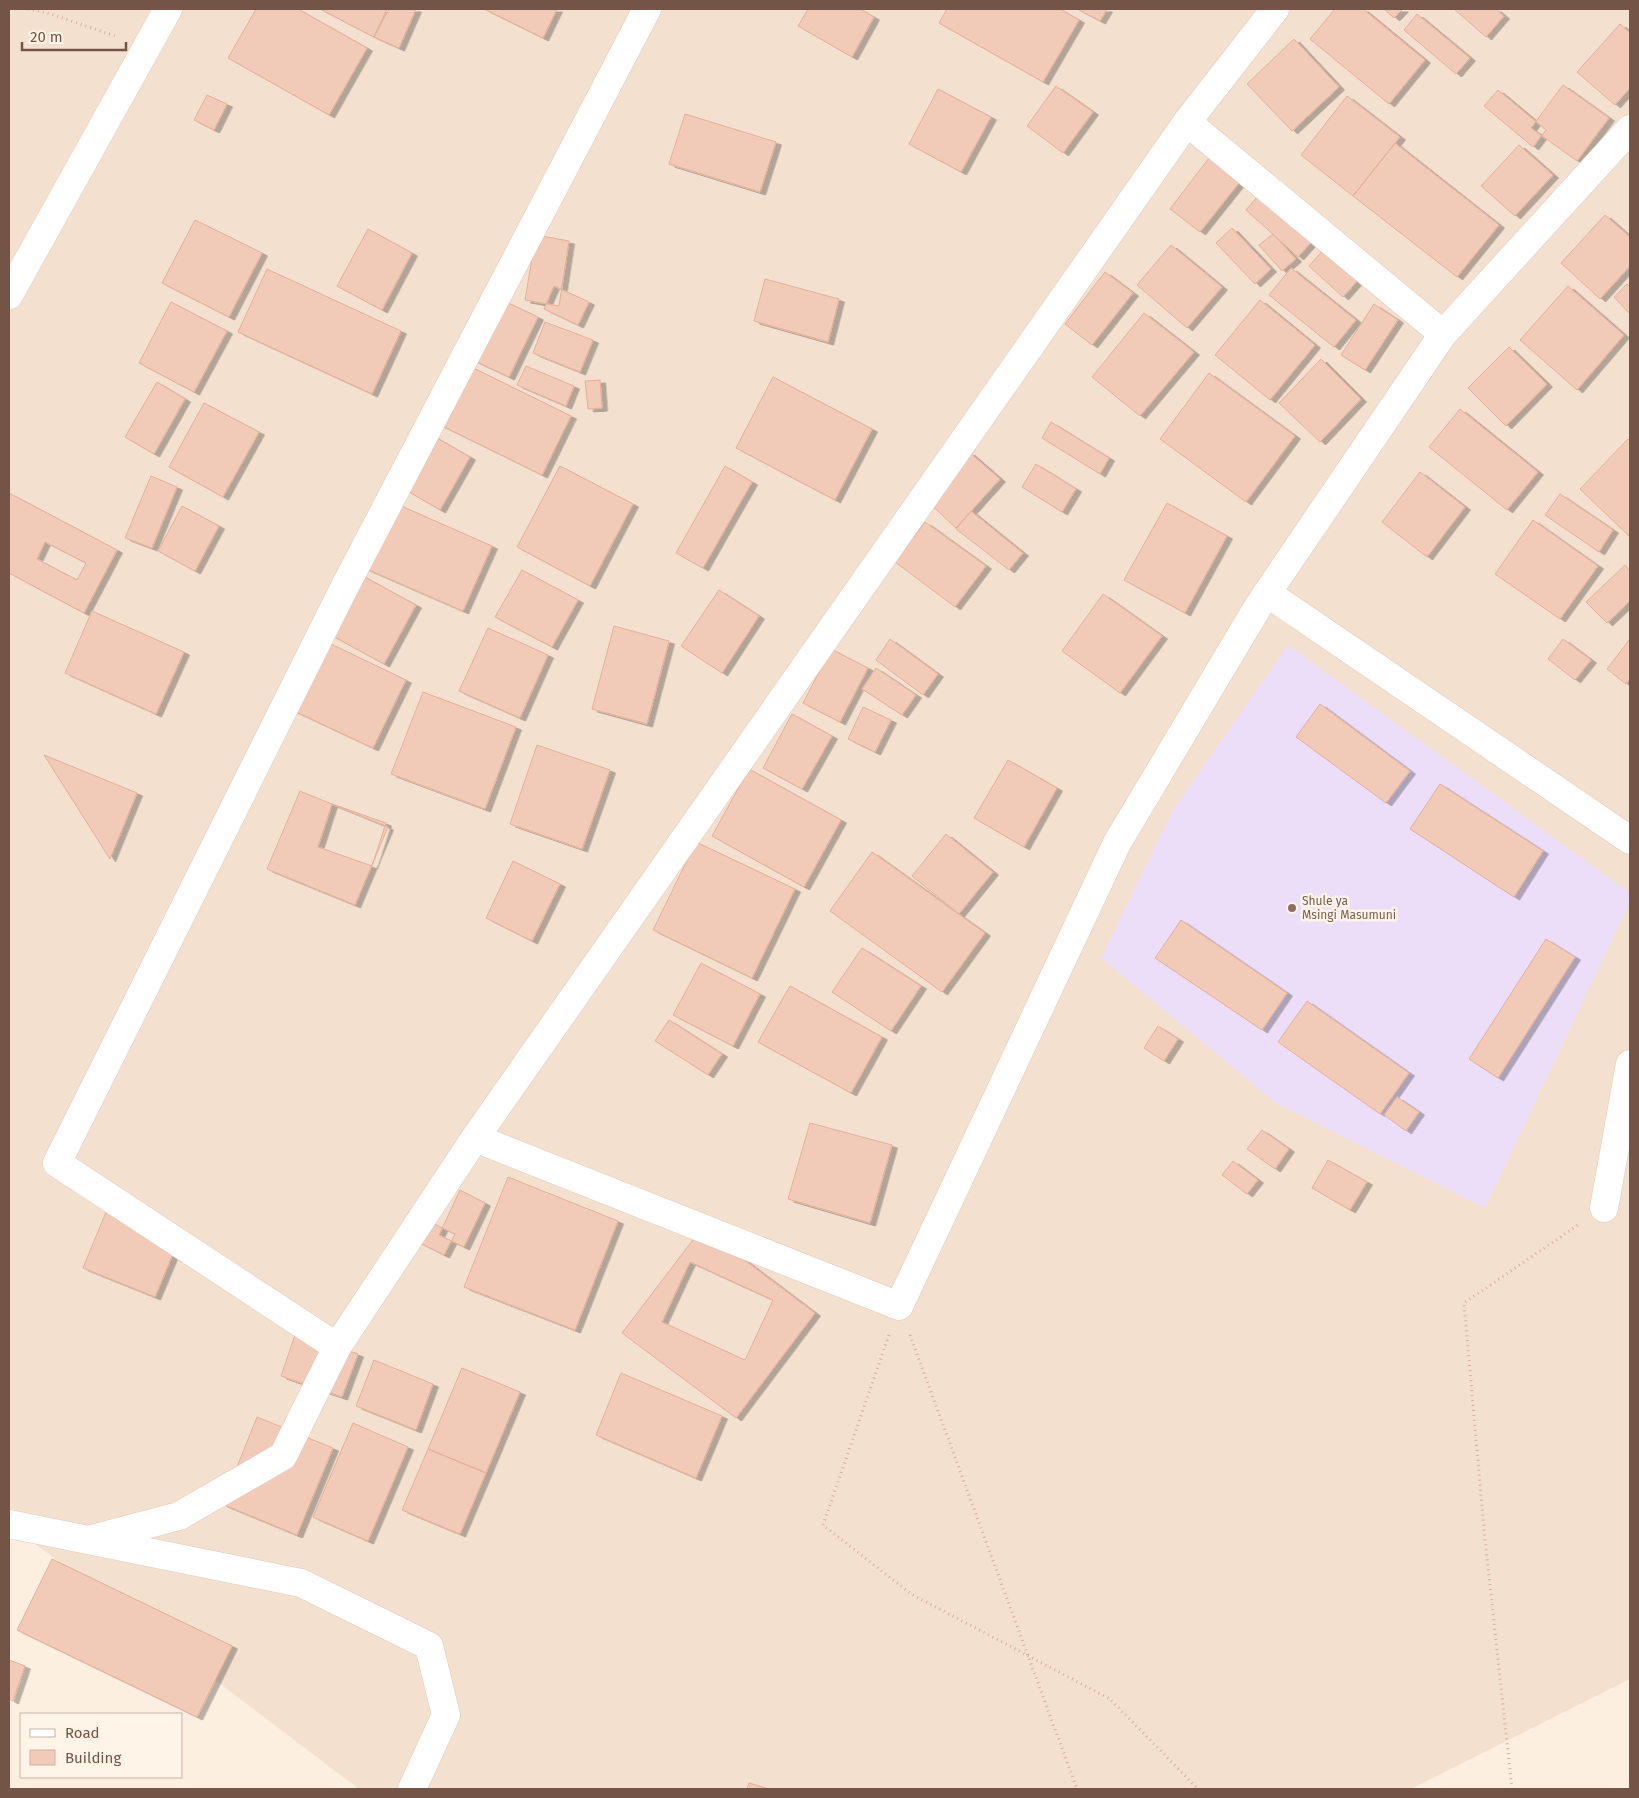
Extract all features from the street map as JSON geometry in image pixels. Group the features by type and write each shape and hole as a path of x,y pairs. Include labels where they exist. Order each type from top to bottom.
{"street":[{"path":"9,295 16,267 168,9"},
{"path":"337,1347 57,1163 342,592 647,9"},
{"path":"88,1540 179,1516 283,1456 337,1347 475,1138 1187,122 1275,9"},
{"path":"1187,122 1443,334"},
{"path":"475,1138 899,1306 1117,843 1267,593 1443,334 1630,129"},
{"path":"1267,593 1630,840"},
{"path":"1604,1208 1630,1064"},
{"path":"9,1524 301,1583 428,1646 446,1715 412,1789"}],"path":[{"path":"28,9 52,14 147,47"},
{"path":"1512,1789 1484,1529 1464,1302 1604,1208"},
{"path":"899,1306 1077,1789"},
{"path":"899,1306 823,1524 911,1594 1110,1699 1198,1789"}],"shaded area":[{"path":"9,9 1630,9 1630,1679 1411,1789 359,1789 9,1524"},
{"path":"1288,645 1630,893 1630,902 1485,1208 1276,1103 1101,958 1173,810"}],"building":[{"path":"256,9 298,9 367,48 329,115 228,58"},
{"path":"320,9 389,9 374,37"},
{"path":"387,9 416,9 399,48 374,37"},
{"path":"484,9 557,9 543,38"},
{"path":"808,9 860,9 874,17 852,57 798,26"},
{"path":"947,9 1060,9 1079,20 1043,82 939,23"},
{"path":"1077,9 1107,9 1100,21"},
{"path":"1335,9 1363,9 1425,60 1389,104 1310,39"},
{"path":"1384,9 1403,9 1394,18"},
{"path":"1454,9 1496,9 1504,16 1486,37"},
{"path":"1417,14 1470,58 1456,74 1404,30"},
{"path":"1620,24 1630,33 1630,88 1615,105 1577,72"},
{"path":"1294,39 1339,87 1292,131 1247,84"},
{"path":"1563,85 1609,118 1577,161 1531,128"},
{"path":"1056,86 1093,112 1063,153 1027,126"},
{"path":"938,89 991,117 961,172 909,144"},
{"path":"1498,90 1546,130 1533,147 1484,106"},
{"path":"207,95 227,104 214,130 194,120"},
{"path":"1347,96 1400,137 1353,196 1301,155"},
{"path":"685,114 776,142 760,192 669,164"},
{"path":"1395,143 1499,225 1457,277 1353,196"},
{"path":"1519,145 1553,175 1515,216 1481,186"},
{"path":"1212,154 1243,178 1200,232 1170,209"},
{"path":"1263,190 1316,237 1298,257 1246,210"},
{"path":"1605,215 1630,237 1630,266 1600,299 1561,263"},
{"path":"195,220 262,253 229,317 162,283"},
{"path":"1232,228 1271,269 1255,284 1216,243"},
{"path":"368,229 412,253 382,310 337,286"},
{"path":"1273,234 1296,259 1282,271 1259,245"},
{"path":"536,235 569,241 559,306 525,300"},
{"path":"1171,245 1222,287 1187,328 1137,285"},
{"path":"1326,247 1360,278 1343,297 1309,266"},
{"path":"1291,268 1356,320 1334,347 1269,295"},
{"path":"267,269 401,331 372,394 238,332"},
{"path":"1105,272 1133,293 1092,345 1065,324"},
{"path":"765,279 839,299 828,342 754,321"},
{"path":"1627,284 1630,287 1630,314 1614,297"},
{"path":"554,286 589,302 578,325 544,309"},
{"path":"1568,286 1624,335 1577,390 1520,340"},
{"path":"487,293 538,317 509,377 458,353"},
{"path":"1260,300 1315,345 1270,400 1215,355"},
{"path":"171,302 227,331 194,392 139,363"},
{"path":"1374,304 1398,320 1365,370 1341,355"},
{"path":"1144,313 1194,352 1140,416 1092,377"},
{"path":"545,322 593,340 580,372 533,353"},
{"path":"1509,347 1547,384 1506,426 1468,388"},
{"path":"453,358 571,416 542,475 424,417"},
{"path":"1321,359 1361,399 1320,442 1279,403"},
{"path":"526,366 574,386 566,406 517,385"},
{"path":"1209,373 1295,436 1246,502 1160,439"},
{"path":"773,377 872,429 835,500 736,448"},
{"path":"600,380 602,408 588,409 585,381"},
{"path":"157,382 185,399 154,454 125,437"},
{"path":"204,403 259,432 223,497 169,467"},
{"path":"1460,409 1538,472 1507,510 1429,447"},
{"path":"1051,422 1109,458 1100,474 1042,438"},
{"path":"423,430 470,457 440,510 392,482"},
{"path":"1628,439 1630,441 1630,537 1580,489"},
{"path":"969,452 1000,479 956,528 926,500"},
{"path":"1036,464 1076,489 1062,512 1022,487"},
{"path":"560,466 633,504 590,586 517,547"},
{"path":"725,466 752,482 703,568 676,553"},
{"path":"1420,472 1465,507 1427,557 1382,522"},
{"path":"151,476 177,487 152,548 125,538"},
{"path":"9,493 117,550 84,613 9,573","holes":["45,542 86,563 77,580 37,559"]},
{"path":"1560,494 1613,530 1599,552 1545,515"},
{"path":"390,501 492,546 463,611 362,567"},
{"path":"1167,503 1227,536 1185,613 1124,580"},
{"path":"182,506 219,526 195,571 158,551"},
{"path":"971,511 1023,553 1009,570 956,529"},
{"path":"1533,520 1598,566 1560,619 1495,574"},
{"path":"925,522 986,566 955,607 895,562"},
{"path":"1625,565 1630,571 1630,601 1607,623 1586,602"},
{"path":"350,569 416,605 384,664 318,628"},
{"path":"522,570 578,600 552,647 495,617"},
{"path":"719,590 759,616 722,673 681,646"},
{"path":"1103,594 1162,636 1120,693 1062,651"},
{"path":"92,611 184,652 156,714 65,673"},
{"path":"614,626 669,641 647,724 592,709"},
{"path":"488,628 548,655 520,718 459,691"},
{"path":"310,634 406,680 373,748 277,703"},
{"path":"890,639 938,674 923,695 876,660"},
{"path":"1563,639 1591,660 1575,680 1548,659"},
{"path":"1630,639 1630,679 1626,684 1607,669"},
{"path":"831,649 868,668 840,722 803,703"},
{"path":"876,668 916,695 902,715 862,689"},
{"path":"423,692 516,727 485,809 391,774"},
{"path":"1320,704 1410,771 1386,803 1296,737"},
{"path":"863,707 891,720 875,752 848,739"},
{"path":"792,714 832,736 802,789 763,768"},
{"path":"537,745 610,770 582,849 510,824"},
{"path":"44,755 137,793 110,859"},
{"path":"1008,760 1057,788 1024,847 974,818"},
{"path":"749,769 841,820 804,887 712,836"},
{"path":"1440,784 1543,851 1514,897 1410,829"},
{"path":"300,791 388,827 355,905 267,869"},
{"path":"332,804 386,823 372,866 318,847"},
{"path":"946,834 993,872 959,914 912,876"},
{"path":"696,842 795,889 752,978 653,930"},
{"path":"872,852 985,933 942,992 830,911"},
{"path":"513,861 560,884 532,941 486,918"},
{"path":"1181,920 1287,993 1262,1030 1155,958"},
{"path":"1546,939 1575,957 1498,1078 1469,1059"},
{"path":"862,948 921,986 891,1031 832,992"},
{"path":"701,963 760,994 733,1046 673,1015"},
{"path":"790,986 882,1037 851,1093 758,1042"},
{"path":"1307,1001 1409,1073 1380,1114 1278,1042"},
{"path":"669,1020 722,1054 708,1075 655,1041"},
{"path":"1158,1026 1178,1039 1164,1061 1144,1048"},
{"path":"1397,1097 1419,1112 1406,1131 1384,1115"},
{"path":"810,1123 892,1145 870,1223 788,1199"},
{"path":"1262,1130 1289,1149 1275,1169 1247,1149"},
{"path":"1328,1160 1367,1182 1350,1210 1312,1188"},
{"path":"1233,1161 1258,1180 1247,1194 1222,1175"},
{"path":"508,1177 618,1221 575,1330 464,1287"},
{"path":"460,1190 485,1203 464,1247 439,1235"},
{"path":"106,1212 178,1242 155,1297 83,1268"},
{"path":"409,1212 455,1234 444,1255 400,1233"},
{"path":"702,1228 815,1313 736,1418 622,1333"},
{"path":"690,1262 773,1300 745,1360 662,1322"},
{"path":"296,1332 358,1354 342,1397 281,1376"},
{"path":"374,1360 433,1384 416,1430 356,1406"},
{"path":"462,1368 520,1392 486,1473 428,1449"},
{"path":"621,1373 722,1416 696,1478 596,1435"},
{"path":"257,1417 333,1448 297,1535 222,1504"},
{"path":"353,1423 408,1447 368,1541 313,1517"},
{"path":"428,1449 486,1473 460,1534 402,1510"},
{"path":"52,1559 232,1646 197,1717 17,1630"},
{"path":"9,1660 25,1666 13,1701 9,1699"},
{"path":"749,1783 769,1789 747,1789"}],"place":[{"name":"Shule ya Msingi Masumuni","path":"1292,908"}]}
